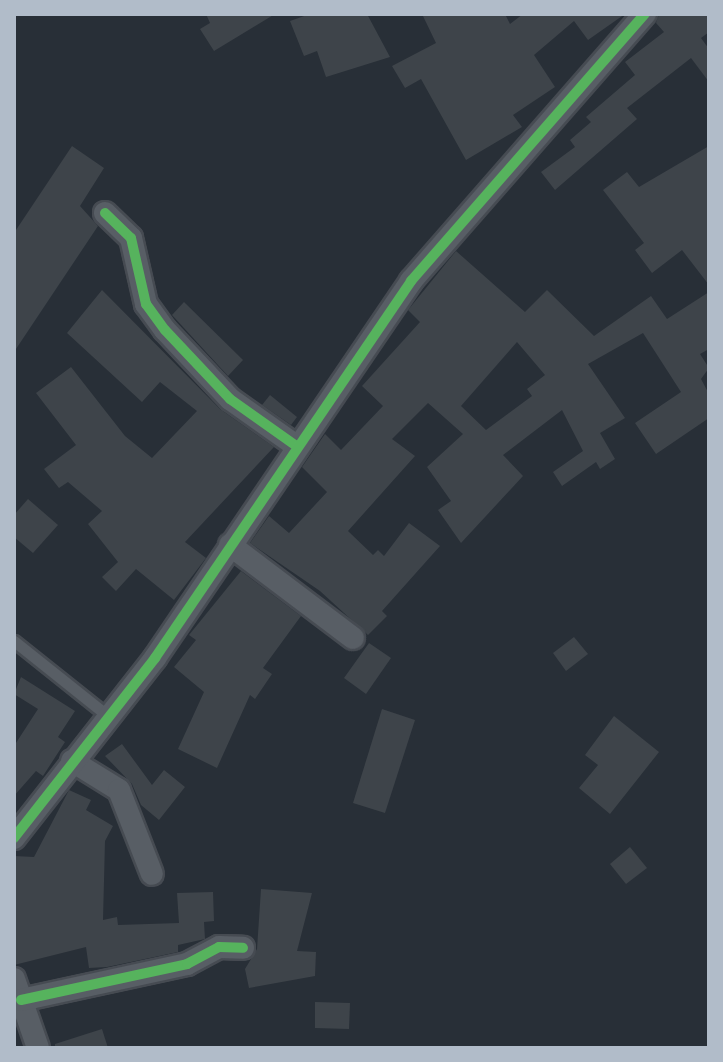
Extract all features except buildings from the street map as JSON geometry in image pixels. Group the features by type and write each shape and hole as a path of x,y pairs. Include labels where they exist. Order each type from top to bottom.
{"street":[{"path":"14,838 108,716 230,545 295,445 471,207 645,14"},
{"path":"105,213 131,238 146,304 165,330 230,399 295,445"},
{"path":"230,545 353,638"},
{"path":"72,761 119,790 152,874"},
{"path":"38,1048 18,990 187,964 219,947 243,948"}],"lane":[{"path":"14,641 108,716"}],"cycle path":[{"path":"14,838 155,658 411,281 645,14"},
{"path":"105,213 131,238 146,304 165,330 230,399 295,445"},
{"path":"21,1000 187,964 219,947 243,948"}]}
